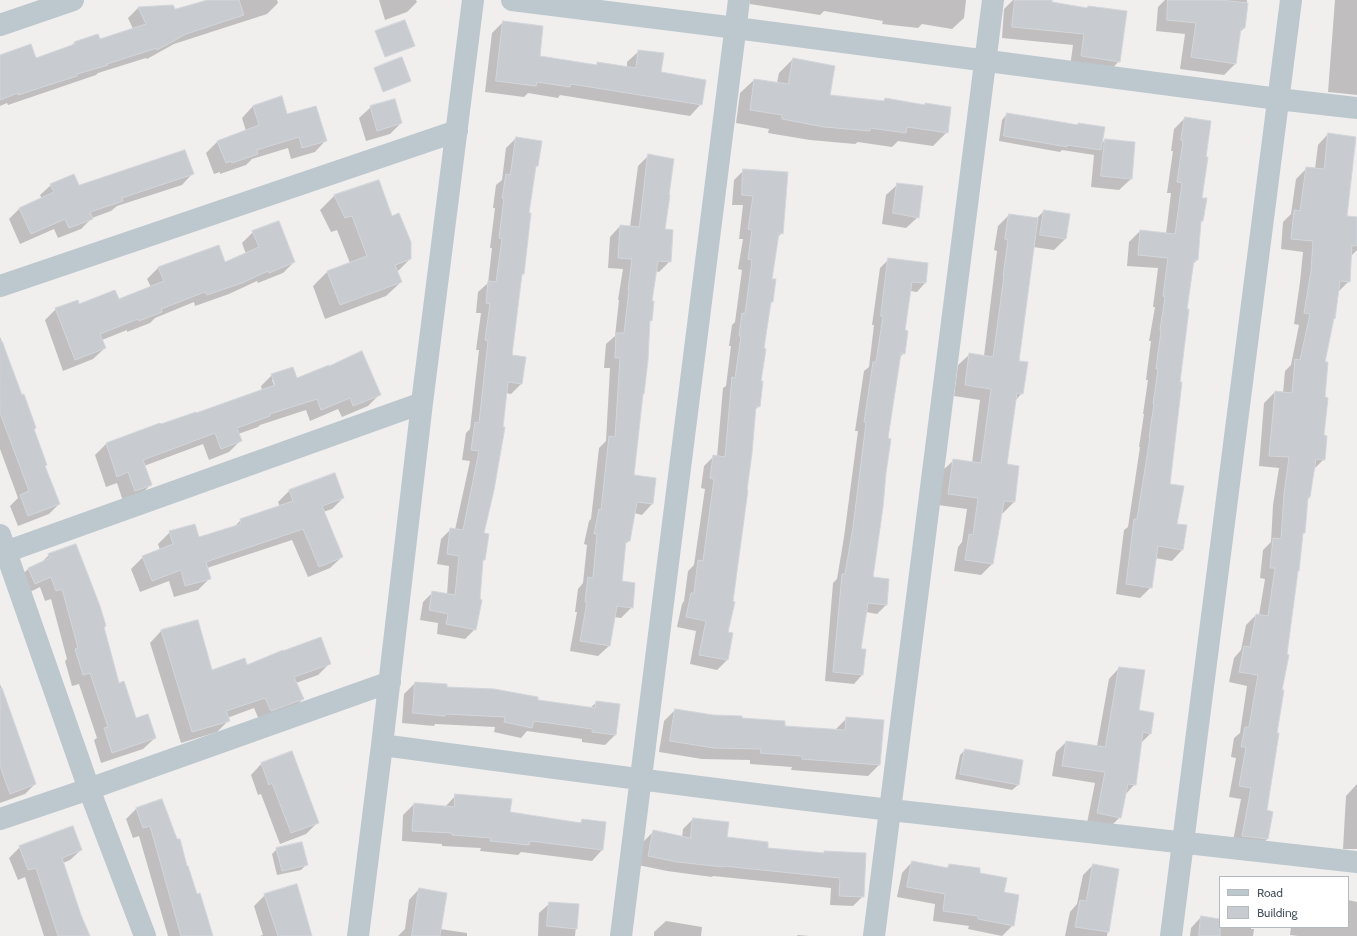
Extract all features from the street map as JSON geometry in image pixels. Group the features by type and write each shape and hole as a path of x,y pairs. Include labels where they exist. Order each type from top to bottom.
{"street":[{"path":"0,25 73,0"},
{"path":"358,936 390,682 422,403 473,0"},
{"path":"512,0 736,28 1278,100 1357,108"},
{"path":"621,936 739,0"},
{"path":"874,936 993,0"},
{"path":"1171,936 1291,0"},
{"path":"0,286 457,131"},
{"path":"145,936 89,789 2,547 422,403"},
{"path":"0,819 390,682"},
{"path":"382,746 640,780 890,810 1357,862"}],"building":[{"path":"208,0 239,0 244,15 186,34 157,50 157,48 77,74 77,76 18,95 18,93 0,100 0,55 31,44 36,58 75,44 74,42 98,34 100,39 146,24 138,7 173,5 175,9"},
{"path":"1015,0 1052,0 1052,2 1087,8 1088,6 1127,11 1120,62 1081,56 1084,34 1012,27"},
{"path":"1168,0 1220,0 1248,3 1245,28 1241,28 1236,64 1191,57 1196,23 1167,20"},
{"path":"405,20 415,46 385,57 375,31"},
{"path":"503,21 543,26 540,56 597,65 597,62 636,68 638,50 664,53 661,72 706,80 702,105 571,84 570,87 537,82 536,86 496,81"},
{"path":"402,57 411,81 383,92 374,68"},
{"path":"793,58 835,66 830,95 884,101 885,98 925,105 925,103 951,107 948,133 907,127 906,133 870,128 870,131 824,127 782,119 782,115 750,110 754,79 788,84"},
{"path":"282,96 287,114 316,106 327,141 302,148 299,137 257,150 258,154 232,163 231,161 226,163 217,141 259,125 253,106"},
{"path":"395,99 402,123 377,131 370,106"},
{"path":"1007,113 1078,125 1078,123 1105,127 1101,150 1067,145 1067,147 1004,136"},
{"path":"1185,117 1211,121 1202,198 1207,198 1203,221 1201,221 1198,260 1194,260 1187,309 1189,309 1180,382 1182,382 1170,484 1184,486 1177,524 1187,525 1183,550 1158,546 1152,588 1126,584 1134,519 1137,519 1150,437 1168,258 1138,255 1140,230 1175,234 1182,183 1177,182"},
{"path":"1328,133 1356,137 1347,216 1357,217 1357,246 1352,245 1350,282 1340,281 1335,319 1334,318 1325,362 1328,362 1325,397 1328,398 1324,435 1327,436 1325,460 1316,459 1310,497 1308,497 1305,533 1303,533 1287,654 1289,655 1282,690 1284,690 1277,733 1279,733 1267,810 1273,812 1268,839 1242,836 1251,788 1239,786 1246,747 1241,747 1245,727 1249,727 1258,675 1239,672 1244,646 1250,647 1256,614 1268,616 1275,568 1270,568 1273,538 1281,539 1284,494 1289,457 1269,456 1275,391 1292,393 1295,359 1300,360 1310,314 1304,313 1311,271 1313,241 1291,239 1294,210 1300,211 1306,167 1324,169"},
{"path":"516,137 542,141 538,166 536,166 529,213 531,213 524,274 522,274 512,355 526,357 522,384 508,382 503,427 505,427 494,490 484,533 489,534 485,560 483,560 480,599 482,600 476,630 446,624 448,614 429,610 432,591 455,595 459,556 447,554 450,528 463,530 479,451 471,450 475,422 479,423 488,341 485,340 490,304 486,303 488,281 496,282 502,239 499,238 504,198 502,198 506,174 510,175"},
{"path":"1105,139 1135,142 1132,179 1101,176"},
{"path":"185,150 194,174 122,198 123,201 90,212 93,219 69,228 65,219 31,234 19,208 54,192 50,184 74,174 79,185"},
{"path":"648,154 674,159 665,229 673,230 671,262 658,261 652,301 654,301 652,321 650,320 648,360 634,475 656,478 653,504 637,502 630,541 626,541 622,581 635,583 633,608 617,606 610,646 580,641 587,602 585,602 588,577 593,578 597,534 594,534 599,509 601,510 609,436 615,437 620,358 615,358 616,333 624,333 632,259 618,258 620,225 639,227"},
{"path":"743,169 788,172 783,234 779,233 772,279 776,279 764,348 766,349 761,381 763,381 760,407 756,406 748,490 733,601 735,602 728,632 733,633 728,660 699,655 706,621 686,617 691,593 694,593 698,560 703,561 714,479 710,478 713,455 725,457 732,377 735,378 741,336 739,336 742,313 745,314 752,260 748,259 752,230 748,229 753,196 742,195"},
{"path":"379,180 392,216 399,213 411,242 411,259 395,265 402,282 340,305 327,271 367,256 352,216 345,218 334,195"},
{"path":"897,183 923,186 919,218 893,213"},
{"path":"1044,210 1070,214 1066,239 1040,235"},
{"path":"1009,214 1038,218 1019,361 1028,362 1023,394 1017,393 1007,464 1019,466 1015,502 1004,501 993,564 965,560 969,534 973,535 978,498 948,494 953,459 981,463 991,389 965,385 969,353 993,357 1004,276 1008,240 1005,239"},
{"path":"279,221 295,262 207,295 205,292 161,309 162,312 139,321 138,319 100,334 106,348 75,360 55,308 78,300 79,304 115,290 119,299 164,281 158,267 219,245 225,262 259,247 252,231"},
{"path":"888,258 928,263 926,283 912,282 905,330 908,331 905,354 901,353 888,438 891,439 873,577 889,579 887,605 868,603 861,649 866,649 863,675 833,672 842,574 845,574 853,527 866,423 864,422 873,362 876,362 883,316 881,316"},
{"path":"0,341 2,341 22,395 24,394 36,428 34,429 47,465 45,466 60,504 28,516 20,495 29,491 0,413"},
{"path":"362,351 381,395 353,406 350,398 321,410 317,399 270,414 270,416 237,428 242,441 221,449 215,433 143,460 152,485 135,491 128,472 117,477 106,443 160,423 161,424 196,413 275,385 271,374 293,367 297,378"},
{"path":"335,473 344,498 322,506 343,557 319,567 303,529 206,562 211,579 185,586 181,570 152,581 142,556 173,544 169,531 195,524 199,537 241,524 240,519 293,501 289,490"},
{"path":"76,544 100,606 119,683 124,681 136,718 148,714 156,738 112,753 104,728 108,727 90,673 83,675 75,649 78,648 62,589 56,591 51,577 35,584 28,568 50,558 48,554"},
{"path":"198,620 212,670 245,658 247,665 283,650 321,637 331,664 294,677 304,699 271,711 265,698 226,711 230,721 192,732 161,630"},
{"path":"1119,667 1145,670 1139,710 1154,713 1151,734 1143,732 1136,785 1128,784 1121,818 1097,813 1105,772 1062,766 1066,741 1105,747"},
{"path":"415,682 447,684 447,687 494,689 538,697 538,700 595,708 596,701 620,704 616,735 592,732 592,729 534,721 532,728 504,722 505,717 446,714 445,716 413,713"},
{"path":"2,688 36,784 10,794 0,766 0,689"},
{"path":"675,709 713,715 742,716 742,718 785,721 785,726 845,730 846,717 884,720 880,765 802,759 802,756 760,753 761,749 714,748 670,741"},
{"path":"965,749 1023,760 1019,785 960,774"},
{"path":"292,751 319,823 291,833 272,783 269,785 261,763"},
{"path":"455,794 512,799 510,812 581,823 582,819 606,822 603,850 530,841 529,845 490,841 491,838 452,835 452,833 412,831 414,803 454,807"},
{"path":"162,799 177,839 180,839 187,866 197,894 200,893 213,936 181,936 150,826 143,828 136,808"},
{"path":"693,818 729,822 727,837 768,842 768,848 824,853 824,851 866,853 864,897 839,896 840,878 677,862 648,856 653,830 690,838"},
{"path":"73,826 82,850 62,858 81,915 90,936 58,936 36,868 28,870 19,846"},
{"path":"302,842 308,865 282,871 276,848"},
{"path":"912,861 948,868 949,864 980,868 980,873 1007,878 1004,892 1019,895 1014,926 978,919 978,916 943,911 945,894 907,887"},
{"path":"1093,864 1119,869 1109,932 1075,927 1080,900 1086,901"},
{"path":"297,884 312,936 278,936 264,894"},
{"path":"419,888 447,893 440,936 412,936"},
{"path":"549,902 579,904 577,929 547,926"},
{"path":"1201,916 1219,919 1220,936 1199,936"}]}
